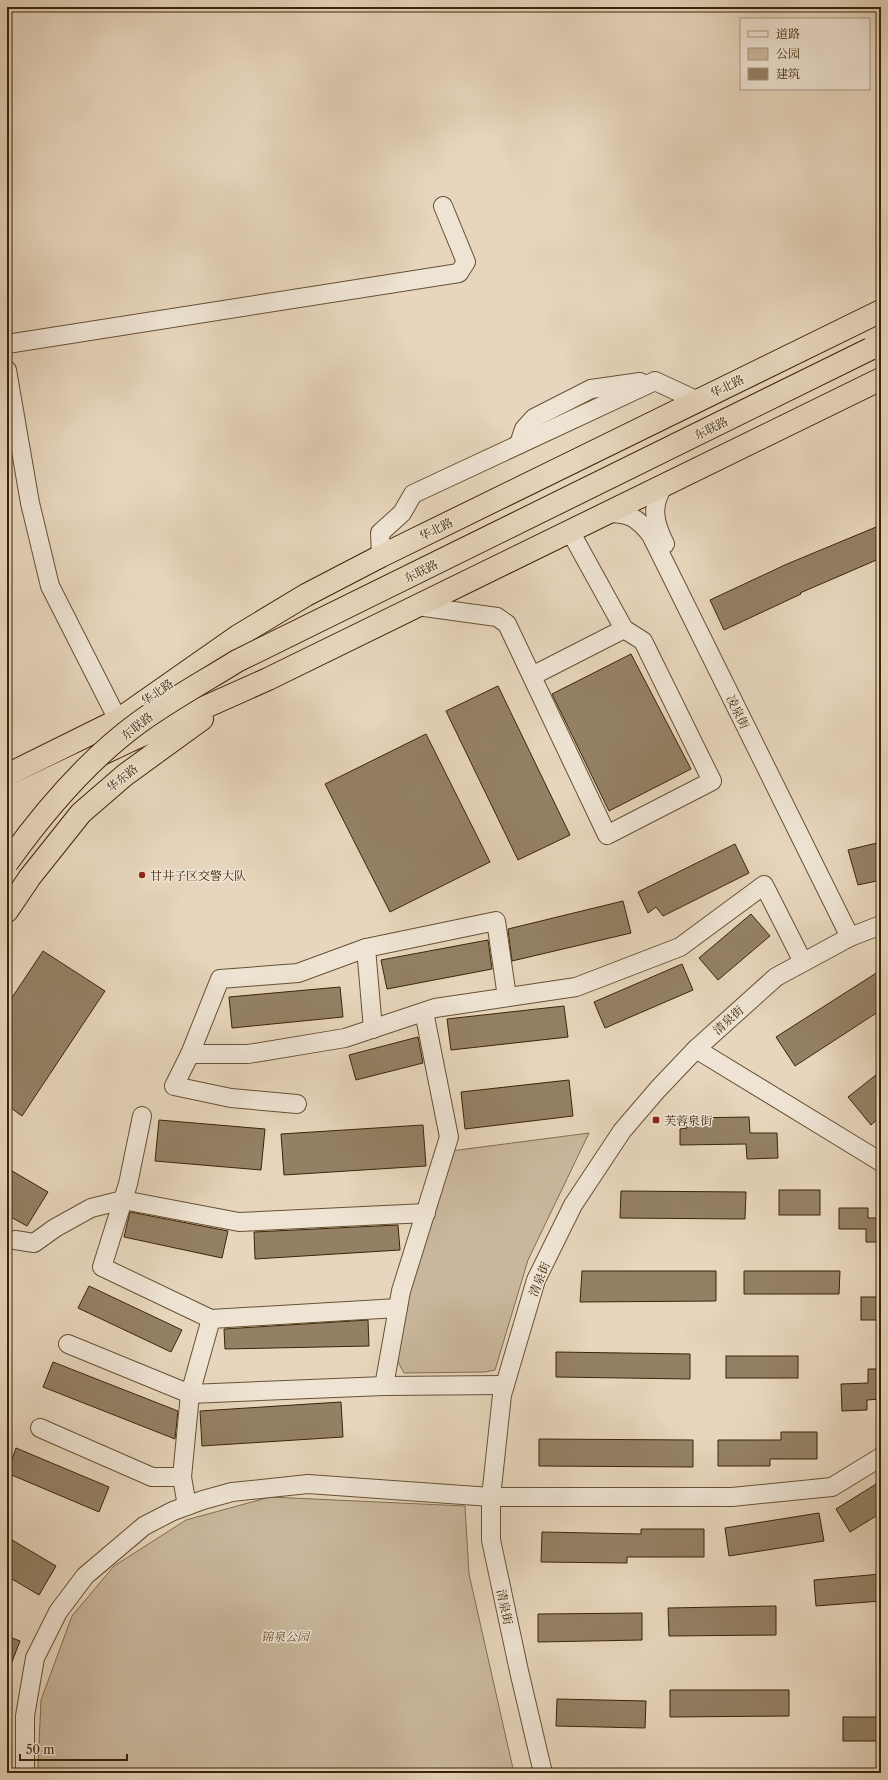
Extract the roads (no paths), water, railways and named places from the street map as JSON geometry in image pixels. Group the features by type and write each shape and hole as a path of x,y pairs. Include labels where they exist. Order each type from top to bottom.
{"highway":[{"name":"华北路","path":"7,775 118,720 238,636 306,595 381,556 881,311"},
{"name":"东联路","path":"7,862 52,803 93,762 140,722 192,688 237,662 876,347"},
{"path":"7,799 129,740 268,679 881,378"},
{"name":"华东路","path":"7,911 30,877 81,813 125,774 173,739 268,679"},
{"path":"7,829 50,778"}],"street":[{"path":"7,344 459,273 466,262 443,206"},
{"path":"7,370 30,503 50,586 118,720"},
{"path":"381,556 380,533 402,512 412,494 655,381 698,401"},
{"name":"凌泉街","path":"665,484 658,494 655,505 658,530 854,935"},
{"name":"凌泉街","path":"606,513 621,513 633,517 643,525 651,535 854,935"},
{"path":"417,606 497,617 507,624 608,835 712,781 643,641 624,629 570,531"},
{"path":"532,676 624,629"},
{"path":"190,1054 248,1054 346,1038 435,1008 576,987 680,947 764,885 803,962"},
{"path":"297,1104 231,1098 174,1086 190,1054 220,979 298,973 366,948 496,921 507,997"},
{"name":"清泉街","path":"543,1773 519,1671 491,1540 490,1496 502,1395 536,1280 573,1205 622,1131 658,1089 696,1049 776,977 854,935 881,925"},
{"path":"366,948 373,1029"},
{"path":"384,1386 401,1291 449,1137 424,1012"},
{"path":"696,1049 881,1162"},
{"path":"142,1116 122,1200 102,1267 211,1319 398,1308"},
{"path":"15,1240 34,1243 56,1228 91,1208 122,1200 239,1222 426,1213"},
{"path":"187,1506 182,1477 190,1394 211,1319"},
{"path":"68,1344 190,1394 384,1386 505,1385"},
{"path":"40,1428 152,1477 182,1477"},
{"path":"25,1773 25,1716 35,1658 58,1612 85,1576 114,1550 144,1526 187,1506 232,1492 308,1484 490,1496 732,1497 832,1487 881,1457"}],"place":[{"name":"甘井子区交警大队","path":"142,875"},
{"name":"芙蓉泉街","path":"656,1120"}],"park label":[{"name":"锦泉公园","path":"285,1636"}]}
